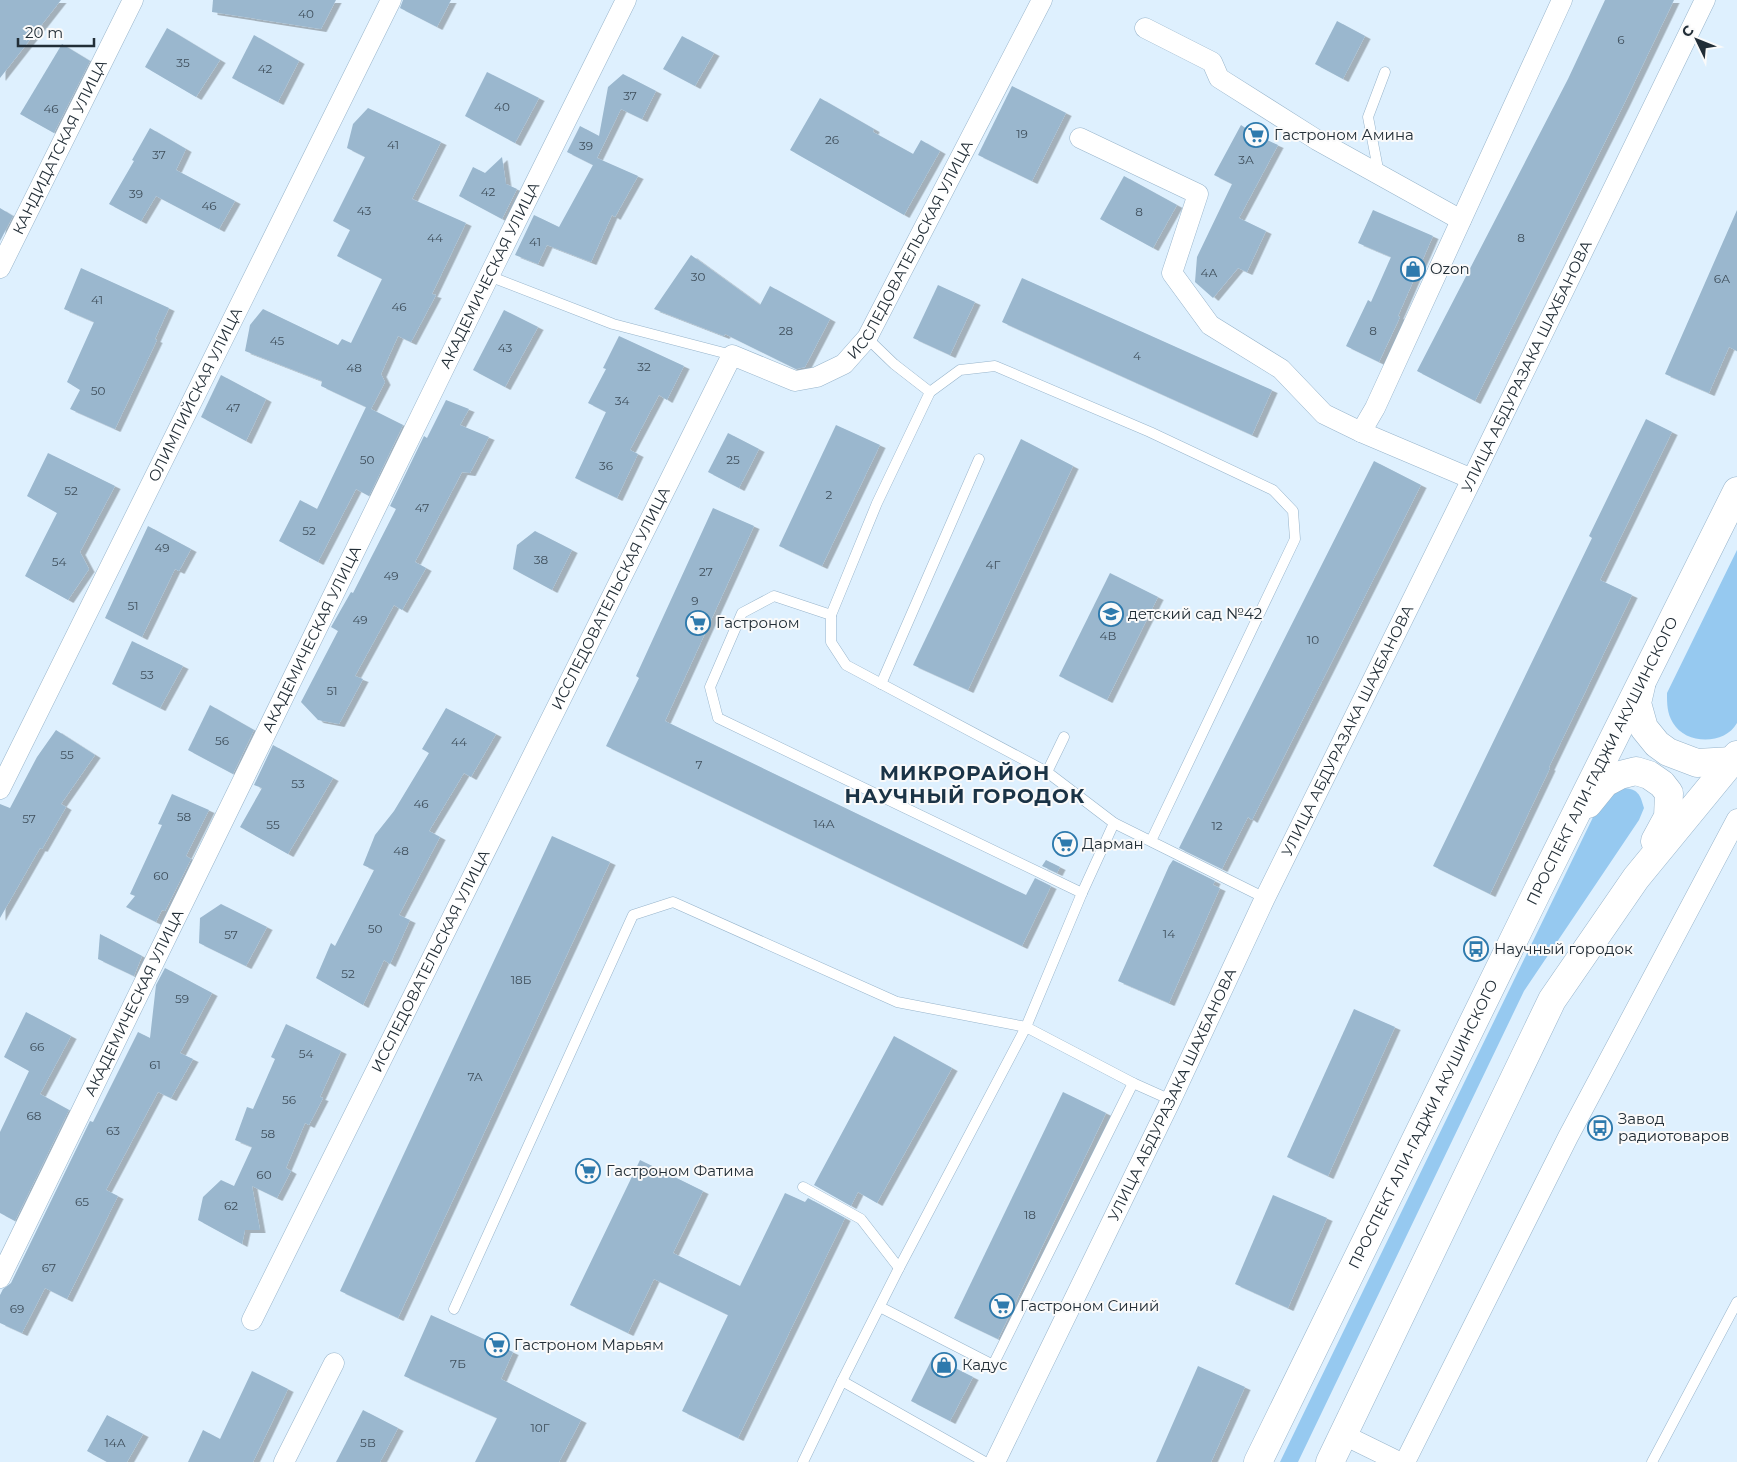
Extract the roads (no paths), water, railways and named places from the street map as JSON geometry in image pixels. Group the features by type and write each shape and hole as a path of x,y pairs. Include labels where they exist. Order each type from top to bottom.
{"highway":[{"name":"ПРОСПЕКТ АЛИ-ГАДЖИ АКУШИНСКОГО","path":"1258,1462 1644,674 1737,491"},
{"path":"1644,674 1637,703 1644,728 1657,744 1668,752 1697,762 1735,760"},
{"path":"1330,1462 1552,1000 1636,878 1735,760"},
{"path":"1570,826 1605,783 1620,775 1636,771 1649,775 1662,784 1669,793 1668,817 1636,878"}],"street":[{"name":"КАНДИДАТСКАЯ УЛИЦА","path":"0,268 133,0"},
{"name":"ОЛИМПИЙСКАЯ УЛИЦА","path":"0,789 391,0"},
{"name":"АКАДЕМИЧЕСКАЯ УЛИЦА","path":"0,1278 489,276 626,0"},
{"name":"ИССЛЕДОВАТЕЛЬСКАЯ УЛИЦА","path":"252,1320 732,355 795,381 817,377 844,364 867,338 1042,0"},
{"path":"1361,432 1375,408 1562,0"},
{"name":"УЛИЦА АБДУРАЗАКА ШАХБАНОВА","path":"995,1462 1171,1100 1265,898 1472,479 1705,0"},
{"path":"1145,28 1212,62 1219,78 1317,140 1461,220"},
{"path":"1080,138 1198,194 1172,273 1210,325 1281,369 1324,414 1361,432 1472,479"},
{"path":"1405,1462 1568,1137 1737,818"},
{"path":"284,1462 334,1363"},
{"path":"1344,1435 1399,1462"}],"lane":[{"path":"1380,175 1368,117 1385,72"},
{"path":"489,276 613,324 732,355"},
{"path":"867,338 894,364 930,392"},
{"path":"1151,841 1295,539 1293,511 1273,490 1150,432 995,366 960,370 930,392 877,502 831,615 831,642 846,665 1047,772 1114,823 1265,898"},
{"path":"881,684 979,459"},
{"path":"831,615 774,596 742,613 710,687 718,718 1082,892"},
{"path":"1047,772 1064,737"},
{"path":"802,1462 899,1268 1026,1027 1082,892 1114,823"},
{"path":"454,1309 633,915 672,902 897,1002 1026,1027 1133,1083 1171,1100"},
{"path":"880,1307 994,1365 1133,1083"},
{"path":"803,1187 861,1219 899,1268"},
{"path":"1652,1462 1737,1302"},
{"path":"842,1381 985,1462"}],"place":[{"name":"Гастроном Амина","path":"1256,135"},
{"name":"Ozon","path":"1413,269"},
{"name":"детский сад №42","path":"1111,614"},
{"name":"Гастроном","path":"698,623"},
{"name":"Дарман","path":"1065,844"},
{"name":"Научный городок","path":"1476,949"},
{"name":"Завод радиотоваров","path":"1600,1128"},
{"name":"Гастроном Фатима","path":"588,1171"},
{"name":"Гастроном Синий","path":"1002,1306"},
{"name":"Гастроном Марьям","path":"497,1345"},
{"name":"Кадус","path":"944,1365"}],"district":[{"name":"МИКРОРАЙОН НАУЧНЫЙ ГОРОДОК","path":"965,784"}]}
